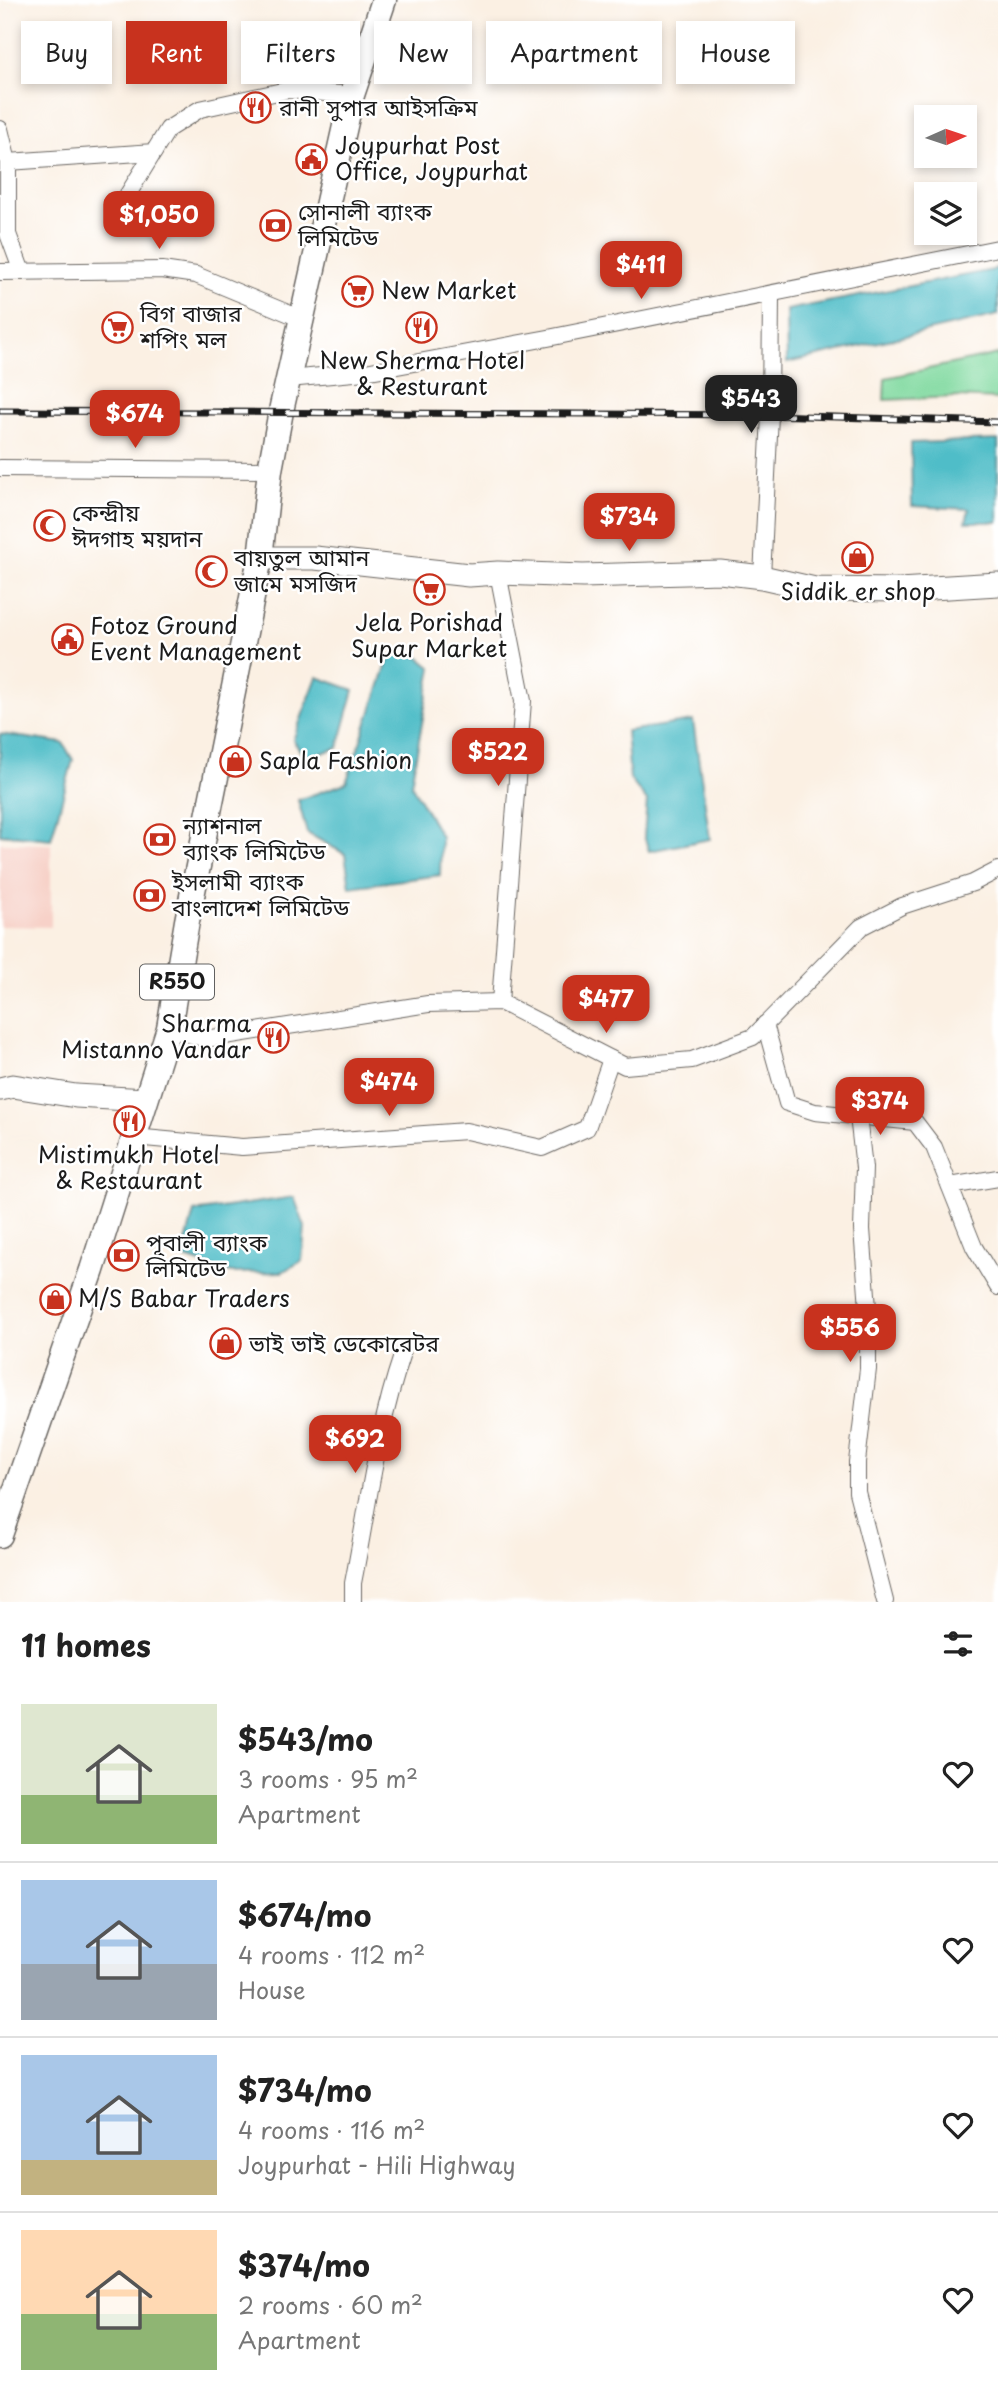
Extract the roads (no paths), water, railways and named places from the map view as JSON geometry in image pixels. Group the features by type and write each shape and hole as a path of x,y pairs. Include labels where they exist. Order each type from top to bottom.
{"main road":[{"path":"288,379 352,95 384,0"},
{"name":"R550","path":"0,1535 92,1270 169,1028 187,921 260,558 270,470 288,379"},
{"path":"260,558 315,558 469,575 498,573 583,576 720,572 815,589 899,590 998,584"},
{"path":"0,1089 13,1086 76,1096 146,1100"}],"street":[{"path":"117,212 168,129 201,108 287,89 352,95"},
{"path":"0,129 8,162 8,234 23,272"},
{"path":"8,162 154,152"},
{"path":"288,379 365,372 998,248"},
{"path":"0,272 162,270 196,275 302,319"},
{"path":"762,578 770,415 771,293"},
{"path":"0,468 270,470"},
{"path":"498,573 523,701 500,1002"},
{"path":"169,1028 206,1039 428,1004 500,1002 625,1066 692,1060 752,1037 862,928 902,906 973,883 998,870"},
{"path":"765,1024 787,1103 815,1112 915,1122 934,1147 974,1247 998,1287"},
{"path":"134,1137 242,1147 466,1131 542,1148 587,1128 611,1059"},
{"path":"858,1116 864,1168 862,1229 868,1308 868,1369 857,1462 857,1492 885,1601"},
{"path":"950,1186 998,1178"},
{"path":"353,1602 375,1462 402,1356"}],"water":[{"path":"998,269 998,315 787,363 786,310"},
{"path":"998,440 998,522 966,522 969,509 912,506 911,443"},
{"path":"390,656 417,656 432,668 411,784 441,837 440,875 350,887 345,854 307,833 298,800 346,783"},
{"path":"317,677 354,690 338,748 305,758 293,740"},
{"path":"693,721 710,839 649,851 644,836 647,801 630,779 626,731"},
{"path":"0,734 63,743 73,760 51,839 0,834"},
{"path":"294,1197 305,1227 302,1261 282,1272 231,1273 182,1257 194,1212"}],"railway":[{"path":"0,411 770,415 998,422"}],"place":[{"name":"রানী সুপার আইসক্রিম","path":"256,108"},
{"name":"Joypurhat Post Office, Joypurhat","path":"312,159"},
{"name":"সোনালী ব্যাংক লিমিটেড","path":"275,225"},
{"name":"New Market","path":"358,291"},
{"name":"বিগ বাজার শপিং মল","path":"117,327"},
{"name":"New Sherma Hotel & Resturant","path":"422,327"},
{"name":"কেন্দ্রীয় ঈদগাহ ময়দান","path":"49,526"},
{"name":"Siddik er shop","path":"858,558"},
{"name":"বায়তুল আমান জামে মসজিদ","path":"211,571"},
{"name":"Jela Porishad Supar Market","path":"429,589"},
{"name":"Fotoz Ground Event Management","path":"67,639"},
{"name":"Sapla Fashion","path":"236,761"},
{"name":"ন্যাশনাল ব্যাংক লিমিটেড","path":"160,839"},
{"name":"ইসলামী ব্যাংক বাংলাদেশ লিমিটেড","path":"149,895"},
{"name":"Sharma Mistanno Vandar","path":"274,1037"},
{"name":"Mistimukh Hotel & Restaurant","path":"129,1121"},
{"name":"পূবালী ব্যাংক লিমিটেড","path":"123,1256"},
{"name":"M/S Babar Traders","path":"55,1299"},
{"name":"ভাই ভাই ডেকোরেটর","path":"226,1344"}]}
